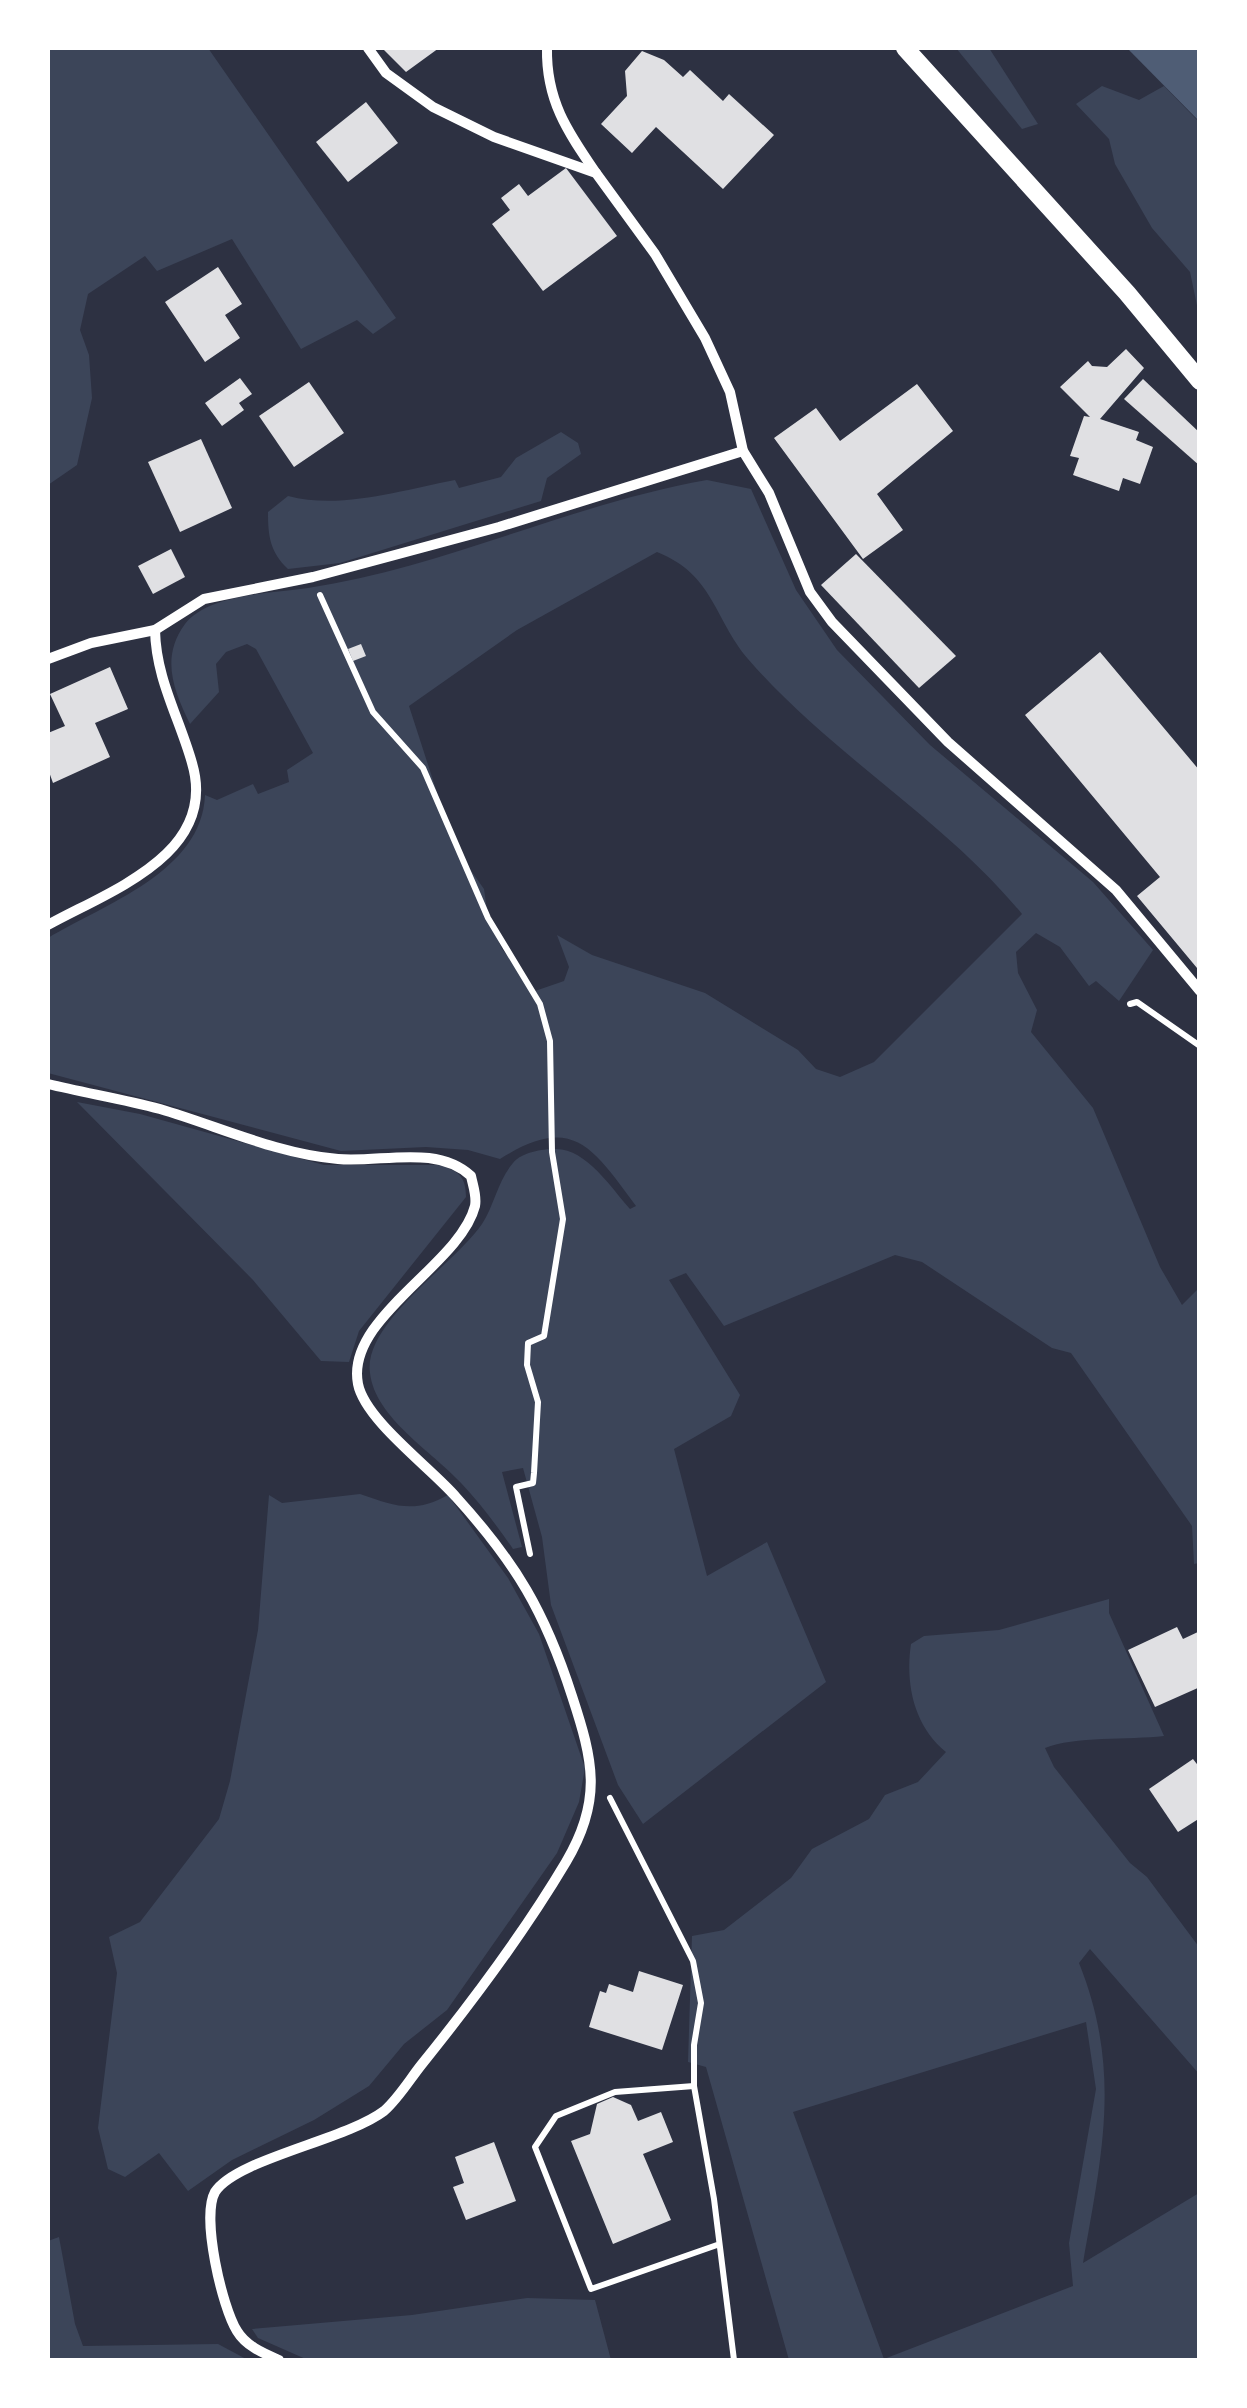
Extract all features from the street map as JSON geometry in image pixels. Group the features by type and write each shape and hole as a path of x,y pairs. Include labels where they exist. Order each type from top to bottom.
{"street":[{"path":"368,48 386,73 433,107 494,136 596,173"},
{"path":"547,48 550,92 560,120 655,254 705,338 730,392 744,451 768,494 810,592 832,622 948,742 1116,890 1200,991"},
{"path":"906,48 1127,293 1200,382"},
{"path":"48,658 91,643 155,630 204,599 314,577 499,527 744,451"},
{"path":"48,925 164,859 189,824 195,798 193,766 156,658 155,630"},
{"path":"48,1084 157,1108 304,1154 338,1160 434,1159 461,1167 471,1176 476,1196 467,1223 374,1329 362,1354 357,1380 362,1396 392,1433 456,1496 524,1580 553,1636 591,1754 586,1821 566,1862 460,2016 386,2110 347,2132 243,2172 213,2196 209,2212 215,2258 230,2318 244,2341 279,2360"}],"path":[{"path":"314,577 373,712 423,768 488,918 540,1004 550,1042 552,1152 563,1219 544,1336 528,1344 527,1365 538,1402 533,1482 516,1487 530,1558 524,1580"},
{"path":"1130,1004 1138,1002 1152,1010 1200,1046"},
{"path":"592,1773 619,1810 640,1862 694,1961 702,2003 694,2045 694,2086 734,2360"},
{"path":"694,2086 615,2092 556,2116 535,2147 591,2289 718,2244"}],"shaded area":[{"path":"48,48 208,48 396,318 373,334 357,320 301,349 232,239 157,271 145,256 88,294 80,330 89,355 92,398 77,465 48,485"},
{"path":"956,48 989,48 1038,124 1022,129"},
{"path":"1127,48 1199,48 1199,121"},
{"path":"1102,86 1139,100 1164,86 1199,122 1199,315 1190,272 1152,228 1115,164 1109,139 1076,104"},
{"path":"561,432 578,443 581,454 547,478 541,501 340,563 288,569 274,550 268,512 288,496 350,500 455,480 459,488 501,477 516,458"},
{"path":"707,480 751,489 796,590 837,650 930,745 1093,882 1153,950 1119,1001 1096,981 1089,986 1060,947 1036,933 1016,952 1018,973 1037,1010 1031,1032 1093,1108 1160,1267 1182,1305 1199,1288 1199,1563 1194,1564 1192,1526 1071,1353 1052,1348 922,1262 895,1255 724,1326 686,1273 669,1280 740,1395 731,1416 674,1449 707,1576 767,1542 826,1682 643,1824 618,1785 551,1605 542,1537 523,1468 502,1472 522,1547 513,1549 461,1483 382,1405 370,1373 372,1354 381,1334 482,1224 504,1177 522,1156 566,1150 588,1162 630,1209 636,1206 593,1153 564,1138 525,1145 500,1159 468,1150 426,1147 341,1151 48,1073 48,938 146,883 169,865 200,822 205,795 217,800 253,784 258,794 289,782 287,770 313,753 256,649 247,644 226,652 216,664 219,692 190,724 175,687 171,662 177,637 195,614 242,597 308,588 409,566 656,491","holes":["657,552 676,561 702,585 736,643 780,693 957,847 1022,914 874,1062 840,1077 816,1069 798,1050 705,993 592,955 557,935 569,967 564,981 535,991 502,949 488,917 484,889 455,848 409,706 517,630"]},
{"path":"77,1102 140,1114 324,1165 438,1165 460,1175 466,1197 359,1331 349,1362 321,1361 253,1280"},
{"path":"360,1494 404,1506 425,1505 448,1495 508,1578 539,1634 585,1768 579,1802 557,1853 447,2010 404,2044 369,2086 314,2120 232,2160 188,2191 159,2153 125,2177 108,2169 98,2128 117,1973 109,1937 140,1922 219,1819 230,1781 258,1630 269,1495 282,1503"},
{"path":"1109,1599 1109,1613 1164,1736 1086,1740 1045,1748 1054,1767 1130,1863 1147,1877 1199,1947 1200,2075 1090,1949 1079,1963 1092,2002 1104,2076 1101,2148 1083,2263 1199,2193 1199,2360 789,2360 706,2067 688,2062 692,1936 724,1930 791,1878 812,1849 869,1819 885,1795 918,1782 946,1752 926,1730 914,1703 909,1674 911,1644 924,1636 999,1630","holes":["1086,2022 1096,2089 1069,2243 1073,2286 884,2359 793,2112"]},
{"path":"59,2237 75,2324 83,2346 218,2344 248,2360 48,2360 48,2241"},
{"path":"527,2298 595,2300 611,2360 308,2360 258,2338 252,2329 412,2315"}],"building":[{"path":"382,48 439,48 406,72"},
{"path":"642,51 664,60 683,77 690,70 723,101 729,94 774,135 723,189 656,127 632,153 601,124 627,96 625,71"},
{"path":"366,102 398,143 348,182 316,142"},
{"path":"566,168 617,236 543,291 492,224 510,210 501,198 519,184 528,196"},
{"path":"218,267 242,304 225,315 240,338 205,362 165,302"},
{"path":"1126,349 1144,368 1100,419 1139,432 1136,440 1153,447 1140,484 1123,478 1119,491 1073,475 1079,458 1070,456 1084,416 1090,417 1060,387 1088,361 1092,366 1107,367"},
{"path":"240,378 252,394 239,403 244,410 222,426 205,403"},
{"path":"1143,379 1200,433 1200,466 1124,399"},
{"path":"309,382 344,433 294,467 259,416"},
{"path":"917,384 953,431 877,494 903,530 863,559 774,438 816,408 840,441"},
{"path":"201,439 232,508 180,532 148,462"},
{"path":"171,549 185,577 153,594 138,566"},
{"path":"856,554 956,656 919,688 821,585"},
{"path":"361,644 366,656 353,661 348,649"},
{"path":"1100,652 1200,771 1197,968 1137,896 1160,877 1025,715"},
{"path":"110,667 128,709 95,723 110,757 53,783 48,769 48,733 65,726 50,694"},
{"path":"1177,1627 1183,1639 1200,1631 1200,1687 1155,1707 1128,1650"},
{"path":"1193,1759 1200,1768 1200,1818 1178,1832 1149,1789"},
{"path":"639,1971 683,1985 662,2050 589,2027 600,1991 606,1993 609,1984 633,1992"},
{"path":"613,2097 631,2105 638,2121 661,2112 673,2142 643,2154 671,2220 613,2244 571,2141 590,2134 597,2104"},
{"path":"494,2142 516,2201 466,2220 453,2187 464,2183 455,2157"}]}
